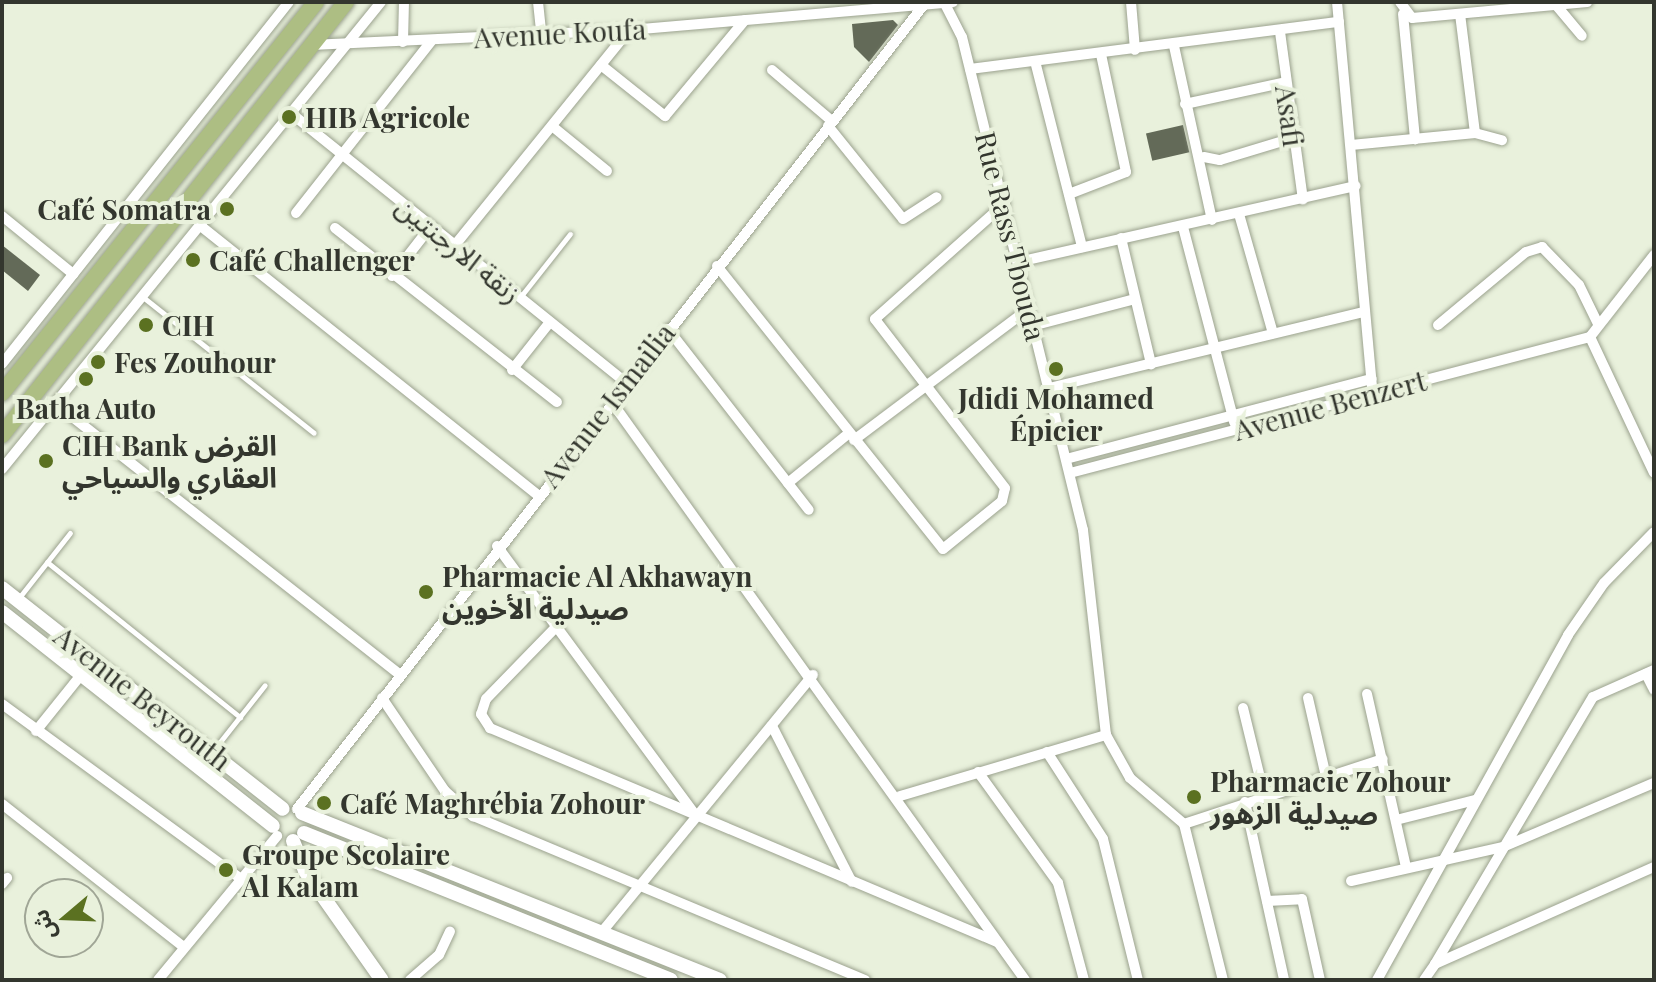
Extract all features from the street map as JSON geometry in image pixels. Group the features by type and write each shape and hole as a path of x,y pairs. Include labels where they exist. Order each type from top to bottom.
{"main road":[{"path":"2,393 316,2"},
{"path":"2,435 346,2"}],"street":[{"path":"2,364 289,2"},
{"path":"2,469 202,227 381,2"},
{"path":"403,42 404,2"},
{"path":"538,2 541,33"},
{"name":"Avenue Koufa","path":"309,45 629,30 745,20 827,8 923,6 947,2"},
{"name":"Rue Rass Tbouda","path":"947,2 970,69 1005,203 1027,310 1083,530 1106,735"},
{"path":"1131,2 1135,50"},
{"path":"1337,2 1373,394"},
{"path":"1400,2 1415,139"},
{"path":"1403,14 1460,14 1587,2"},
{"path":"1556,5 1582,36"},
{"name":"Avenue Ismailia","path":"294,810 537,494 923,6"},
{"path":"1460,14 1475,133"},
{"path":"601,65 665,116 745,20"},
{"path":"970,69 1174,46 1339,22"},
{"path":"455,245 629,30"},
{"name":"Asafi","path":"1280,32 1303,199"},
{"path":"296,213 432,40"},
{"path":"1174,46 1185,104 1204,157 1212,220"},
{"path":"1069,194 1126,172 1101,54"},
{"path":"1035,61 1082,247"},
{"path":"772,70 830,123 903,219 937,197"},
{"path":"1185,104 1286,82"},
{"name":"زنقة الارجنتين","path":"292,114 626,383"},
{"path":"552,126 607,171"},
{"path":"1351,145 1475,133 1502,140"},
{"path":"1204,157 1220,160 1293,138"},
{"path":"1018,262 1356,186"},
{"path":"717,266 935,545 948,548 1002,501 1005,488 876,325 877,312 1005,203"},
{"path":"1239,214 1273,333"},
{"path":"4,222 73,274"},
{"path":"392,276 431,226"},
{"path":"202,227 537,494"},
{"path":"1183,227 1236,430"},
{"path":"335,228 392,276 557,402"},
{"path":"1121,238 1151,364"},
{"path":"1438,325 1526,252 1542,247 1579,285 1598,324"},
{"path":"1654,255 1590,337 1654,473"},
{"path":"1032,326 1135,299"},
{"path":"788,483 1027,310"},
{"path":"1049,388 1364,312"},
{"path":"512,370 550,322"},
{"path":"668,329 809,510"},
{"name":"Avenue Benzert","path":"1070,473 1590,337"},
{"name":"Avenue Benzert","path":"1066,459 1372,379"},
{"path":"611,401 900,796 1025,980"},
{"path":"56,404 399,674"},
{"path":"1377,980 1584,610 1654,532"},
{"path":"497,546 696,817"},
{"name":"Avenue Beyrouth","path":"2,588 212,753 294,810 720,980"},
{"name":"Avenue Beyrouth","path":"2,612 275,831"},
{"path":"556,627 486,699 485,721 544,754 998,942"},
{"path":"1429,978 1593,697 1650,672 1654,690"},
{"path":"36,731 81,675"},
{"path":"601,933 813,675"},
{"path":"1367,694 1406,867"},
{"path":"382,698 466,811 636,890 865,980"},
{"path":"1308,698 1325,772"},
{"path":"2,704 36,731 87,761 238,877"},
{"path":"1243,708 1264,794"},
{"path":"772,726 852,882"},
{"path":"900,796 1106,735 1130,778 1184,824 1223,980"},
{"path":"1047,752 1103,839 1138,980"},
{"path":"1184,824 1325,772 1383,759"},
{"path":"978,772 1058,883 1084,980"},
{"path":"1351,881 1503,847 1654,783"},
{"path":"1396,820 1475,800"},
{"path":"1245,802 1284,980"},
{"path":"2,804 184,947"},
{"path":"158,980 294,810"},
{"path":"294,810 298,837 376,978"},
{"path":"275,831 298,837 671,980"},
{"path":"1435,964 1654,867"},
{"path":"1267,901 1302,899 1320,980"},
{"path":"410,980 439,955 450,931"}],"lane":[{"path":"520,297 570,234"},
{"path":"143,297 314,433"},
{"path":"17,600 70,533"},
{"path":"47,562 240,717"},
{"path":"212,753 265,685"}],"building":[{"path":"893,20 898,25 869,62 854,47 852,24"},
{"path":"1183,125 1189,152 1152,161 1146,134"},
{"path":"2,245 40,275 28,291 2,270"}],"place":[{"name":"HIB Agricole","path":"289,117"},
{"name":"Café Somatra","path":"227,209"},
{"name":"Café Challenger","path":"193,260"},
{"name":"CIH","path":"146,325"},
{"name":"Fes Zouhour","path":"98,362"},
{"name":"Jdidi Mohamed Épicier","path":"1056,369"},
{"name":"Batha Auto","path":"86,379"},
{"name":"CIH Bank القرض العقاري والسياحي","path":"46,461"},
{"name":"Pharmacie Al Akhawayn صيدلية الأخوين","path":"426,592"},
{"name":"Pharmacie Zohour صيدلية الزهور","path":"1194,797"},
{"name":"Café Maghrébia Zohour","path":"324,803"},
{"name":"Groupe Scolaire Al Kalam","path":"226,870"}]}
